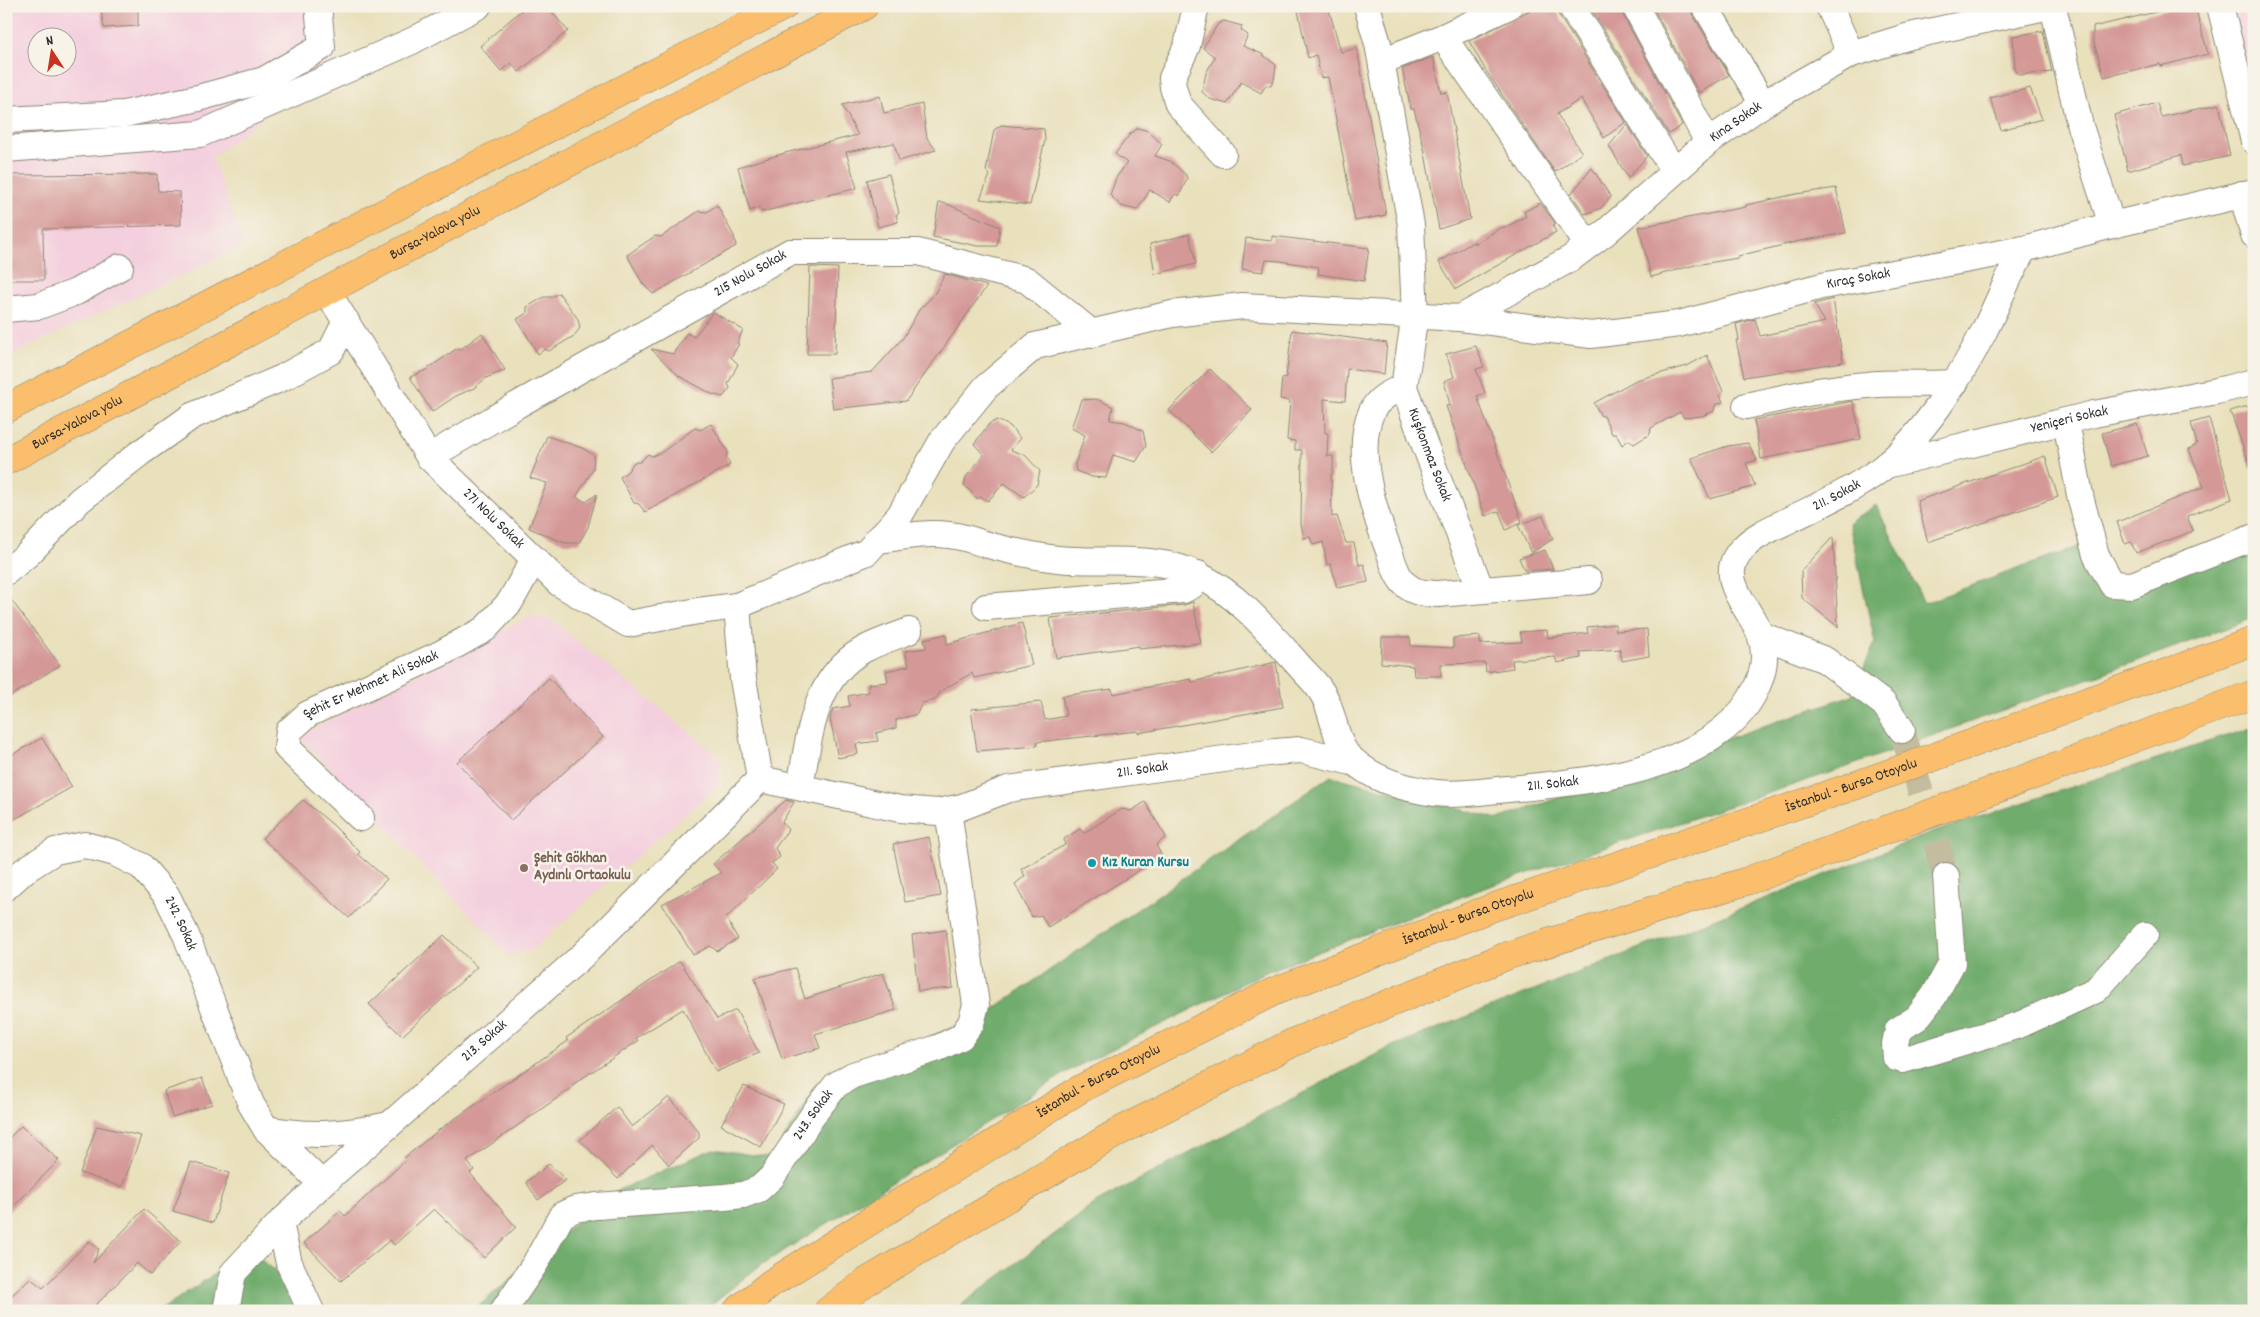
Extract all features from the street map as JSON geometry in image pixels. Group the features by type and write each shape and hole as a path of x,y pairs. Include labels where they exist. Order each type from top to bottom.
{"highway":[{"path":"6,409 784,6"},
{"name":"Bursa-Yalova yolu","path":"6,461 864,6"},
{"name":"İstanbul - Bursa Otoyolu","path":"737,1311 770,1284 1082,1088 1275,991 1494,906 1854,786 2254,641"},
{"path":"828,1311 866,1282 1118,1132 1294,1042 1508,955 1748,880 2254,694"},
{"path":"860,1311 912,1273 1118,1132"}],"street":[{"path":"6,120 124,114 198,98 264,80 322,47 318,6"},
{"path":"6,149 200,134 412,41 478,6"},
{"path":"1196,6 1187,46 1172,78 1173,87 1178,104 1223,154"},
{"name":"Kuşkonmaz Sokak","path":"1367,6 1382,61 1411,225 1414,315 1404,387 1481,590"},
{"path":"1571,6 1674,171"},
{"path":"1635,6 1708,142"},
{"path":"1705,6 1763,104"},
{"path":"1829,6 1851,54"},
{"path":"2052,6 2080,126 2112,225"},
{"name":"Kına Sokak","path":"1460,318 1570,259 1708,142 1763,104 1851,54 1910,36 1958,16 2052,6"},
{"path":"2220,6 2254,141"},
{"path":"1382,61 1442,37 1506,7"},
{"path":"1442,37 1588,245"},
{"path":"2248,193 2254,235"},
{"name":"Kıraç Sokak","path":"1093,334 1172,314 1243,306 1460,318 1591,336 1679,324 1822,286 2024,249 2112,225 2248,193"},
{"name":"211. Sokak","path":"760,779 900,808 938,812 962,807 1008,788 1275,752 1301,750 1356,763 1394,784 1439,794 1586,782 1631,771 1692,750 1722,731 1747,705 1760,682 1764,656 1761,635 1743,606 1732,580 1734,560 1744,547 1769,530 1858,486 1886,465 1920,430 1955,383 1983,334 2010,272 2024,249"},
{"name":"215 Nolu Sokak","path":"429,457 517,405 790,252 918,252 1027,280 1093,334"},
{"path":"6,309 39,306 76,292 120,267"},
{"name":"271 Nolu Sokak","path":"327,291 429,457 559,583 628,624 737,606 867,552 900,515 942,441 986,387 1035,346 1093,334"},
{"path":"6,572 28,554 80,500 140,453 192,416 282,378 331,351 346,321"},
{"name":"Yeniçeri Sokak","path":"1886,465 2066,422 2254,382"},
{"path":"1746,406 1818,390 1860,385 1955,383"},
{"path":"1404,387 1381,398 1371,413 1366,438 1367,484 1380,528 1394,565 1404,584 1416,592 1438,594 1589,581"},
{"path":"2066,422 2082,500 2096,555 2112,584 2132,585 2254,537"},
{"path":"878,540 916,535 952,534 1035,556 1060,560 1127,560 1163,563 1198,574 1223,590 1262,624 1323,693 1344,752 1356,763"},
{"name":"Şehit Er Mehmet Ali Sokak","path":"361,818 287,748 289,731 308,714 440,654 484,629 510,602 534,559"},
{"path":"986,607 1183,590 1193,585 1198,574"},
{"path":"737,606 743,679 760,779"},
{"path":"800,786 817,704 830,680 844,664 862,650 909,631"},
{"path":"1761,635 1825,660 1884,704 1902,730"},
{"name":"213. Sokak","path":"226,1311 233,1273 280,1223 582,956 760,779"},
{"name":"243. Sokak","path":"503,1311 536,1264 562,1215 575,1209 596,1206 725,1197 743,1195 759,1189 772,1177 814,1112 836,1085 853,1075 938,1048 961,1037 971,1024 976,1005 948,810"},
{"name":"242. Sokak","path":"6,886 25,870 55,851 85,845 115,853 141,866 167,896 186,935 251,1104 266,1129 322,1184"},
{"path":"1946,876 1952,963 1934,996 1917,1018 1898,1030 1895,1044 1896,1058 1902,1060 2020,1025 2096,990 2145,935"},
{"path":"266,1129 296,1134 325,1135 360,1132 390,1125"},
{"path":"280,1223 289,1263 312,1311"}],"shaded area":[{"path":"6,6 336,6 335,62 212,157 244,246 6,357"},
{"path":"2231,6 2254,6 2254,88"},
{"name":"Şehit Gökhan Aydınlı Ortaokulu","path":"529,617 549,618 722,759 718,785 530,951 508,955 299,736"}],"green space":[{"path":"1876,505 1924,603 2086,544 2121,593 2254,526 2254,618 1847,767 1487,887 1266,972 1072,1069 758,1267 703,1311 473,1311 609,1194 713,1149 772,1158 818,1083 986,1014 1331,776 1498,819 1852,695 1875,643 1849,523"},
{"path":"2254,727 2254,1311 953,1311 1097,1202 1390,1047 1931,833"},
{"path":"250,1250 324,1311 159,1311"}],"building":[{"path":"100,6 138,6 138,26 104,28"},
{"path":"526,6 547,6 568,31 519,72 511,63 501,71 480,46"},
{"path":"1297,6 1328,6 1341,52 1357,48 1386,215 1355,221 1328,77 1321,78 1316,55 1308,58"},
{"path":"1538,6 1556,6 1558,14 1626,122 1604,138 1581,99 1557,114 1582,153 1555,172 1486,71 1469,41"},
{"path":"1589,6 1620,6 1682,125 1669,134"},
{"path":"1652,6 1690,6 1692,14 1729,75 1699,93"},
{"path":"2181,6 2195,6 2208,54 2104,77 2093,39 2093,27"},
{"path":"1224,21 1242,26 1241,30 1248,35 1243,46 1262,54 1276,65 1274,80 1271,86 1266,85 1261,93 1241,82 1227,104 1210,99 1202,92 1206,73 1215,57 1203,48 1218,24"},
{"path":"2043,31 2052,72 2019,75 2015,69 2013,36"},
{"path":"1433,57 1441,93 1447,92 1470,219 1439,229 1424,148 1414,109 1411,109 1402,69"},
{"path":"2030,88 2042,119 2001,130 1990,98"},
{"path":"880,96 884,113 922,104 927,138 936,150 899,161 894,143 846,152 857,188 762,212 759,207 750,211 738,167 858,135 842,105"},
{"path":"2157,103 2161,117 2219,104 2230,156 2183,166 2181,155 2128,171 2114,115"},
{"path":"1627,124 1647,156 1628,178 1609,146"},
{"path":"1001,125 1044,129 1045,140 1030,205 980,199 990,175 986,171 994,130"},
{"path":"1138,128 1148,131 1162,144 1155,156 1170,161 1186,175 1187,179 1179,196 1175,194 1170,202 1150,190 1137,210 1121,206 1110,195 1116,178 1127,163 1115,154 1130,134"},
{"path":"1592,168 1611,197 1601,208 1585,214 1571,194"},
{"path":"157,174 158,191 180,192 181,225 43,229 44,280 6,280 6,175"},
{"path":"889,174 899,213 896,215 898,222 878,227 867,180"},
{"path":"1836,188 1846,233 1800,241 1738,256 1738,258 1695,265 1651,277 1639,227 1746,207 1746,205 1796,194"},
{"path":"939,202 1000,227 997,246 978,246 933,237"},
{"path":"1540,203 1555,223 1553,227 1556,232 1456,289 1439,262 1475,241 1475,244 1500,228 1508,226 1526,216 1524,212"},
{"path":"717,205 734,236 736,246 653,294 643,284 627,255 655,236 661,237 699,211 707,212"},
{"path":"1189,234 1196,264 1155,274 1150,244"},
{"path":"1272,236 1369,248 1364,281 1318,274 1319,267 1280,261 1266,260 1263,272 1242,269 1246,238 1272,241"},
{"path":"810,267 838,268 835,354 807,354"},
{"path":"945,274 987,286 906,401 833,409 829,378 872,372 903,338 919,310 934,295"},
{"path":"559,293 578,319 580,328 574,336 549,351 545,349 538,354 517,319 527,313 527,307 544,297 552,297"},
{"path":"1833,299 1843,362 1744,377 1736,340 1739,340 1736,324 1755,319 1760,336 1825,322 1814,304"},
{"path":"713,312 743,330 737,343 739,344 731,357 738,364 728,384 730,388 723,397 712,394 679,376 651,349 673,354 687,333 694,337"},
{"path":"1292,330 1387,343 1384,374 1347,369 1345,401 1324,399 1325,433 1328,433 1327,456 1333,456 1333,473 1331,474 1332,517 1337,516 1346,543 1354,543 1359,565 1364,564 1368,582 1337,588 1331,564 1327,565 1323,542 1313,545 1310,537 1304,538 1301,524 1302,450 1295,450 1295,441 1287,440 1290,401 1280,399 1282,378 1286,377"},
{"path":"482,333 505,370 486,378 474,388 456,396 432,412 410,377 426,370 456,349 461,349"},
{"path":"1476,346 1484,367 1476,369 1485,393 1477,396 1522,522 1506,530 1499,511 1485,516 1446,406 1450,405 1444,381 1454,377 1446,354"},
{"path":"1707,355 1723,391 1720,395 1723,402 1715,405 1714,411 1702,416 1684,418 1680,412 1651,428 1650,434 1634,444 1629,440 1622,445 1616,434 1612,434 1604,416 1601,416 1594,403 1636,380 1687,366"},
{"path":"1210,369 1252,410 1211,452 1169,410"},
{"path":"1097,399 1113,407 1110,420 1125,422 1143,431 1146,446 1136,462 1113,455 1106,478 1092,477 1076,471 1075,464 1085,435 1071,428 1081,400"},
{"path":"1853,401 1861,439 1761,459 1754,420"},
{"path":"2248,406 2254,422 2252,471 2230,411"},
{"path":"2209,418 2232,499 2187,516 2193,531 2136,553 2131,542 2125,544 2117,522 2204,487 2189,449 2197,444 2191,423"},
{"path":"997,420 1010,426 1020,438 1011,450 1025,455 1040,471 1037,485 1024,497 1004,483 988,501 980,497 978,499 964,485 966,477 984,455 974,444 989,424"},
{"path":"711,424 728,452 726,456 730,465 645,512 639,504 634,503 620,477 628,471 634,462 640,462 648,454 652,456 662,452 695,428 700,430"},
{"path":"2137,424 2148,456 2111,466 2102,433"},
{"path":"547,436 582,448 594,455 593,469 576,497 586,502 597,494 588,527 579,543 565,543 529,528 547,483 530,478"},
{"path":"1748,443 1757,460 1746,463 1755,486 1710,499 1691,458 1728,446"},
{"path":"2045,456 2058,497 1928,542 1917,501"},
{"path":"1543,516 1553,539 1531,553 1518,525"},
{"path":"1833,537 1838,627 1802,598 1801,571"},
{"path":"1545,550 1553,569 1525,571 1519,558"},
{"path":"6,593 60,665 6,699"},
{"path":"1193,602 1201,643 1139,649 1139,646 1056,658 1050,618 1184,605"},
{"path":"1022,623 1032,665 974,678 972,673 942,690 935,700 922,703 917,714 896,720 896,728 876,733 878,741 856,744 858,754 838,758 830,718 833,709 850,706 848,696 869,692 868,684 888,682 886,671 909,666 905,651 926,648 924,639 946,634 947,644"},
{"path":"1615,624 1616,631 1647,629 1649,656 1622,661 1620,649 1580,652 1581,658 1557,663 1555,657 1512,660 1513,668 1486,672 1485,663 1441,664 1441,676 1414,676 1413,666 1381,663 1382,637 1410,637 1411,646 1453,648 1453,638 1480,636 1480,644 1522,642 1520,632 1547,630 1548,638 1588,633 1587,627"},
{"path":"1276,662 1283,707 1138,733 1138,731 1037,742 1037,746 977,751 971,709 1041,702 1045,720 1066,716 1062,696 1112,689 1113,694 1191,679 1192,682"},
{"path":"549,678 603,737 511,820 457,762"},
{"path":"42,738 72,787 6,824 6,758"},
{"path":"303,800 333,825 360,852 358,854 387,879 349,918 262,838"},
{"path":"786,800 794,802 782,822 788,830 775,848 780,857 772,863 777,869 726,918 738,939 717,951 710,946 693,955 662,904 721,873 713,864"},
{"name":"Kız Kuran Kursu","path":"1145,802 1166,837 1156,845 1162,856 1048,927 1041,915 1032,917 1015,884 1025,876 1021,869 1065,845 1064,839 1080,829 1084,833 1122,809 1131,811"},
{"path":"929,837 941,896 905,902 893,844"},
{"path":"946,930 953,988 918,991 912,935"},
{"path":"444,935 477,967 402,1036 369,1004"},
{"path":"680,961 717,1019 736,1010 759,1053 716,1072 683,1009 636,1038 638,1041 572,1085 573,1087 467,1161 474,1170 470,1173 516,1227 484,1258 434,1209 394,1245 390,1240 341,1281 304,1243 340,1211 345,1216 406,1160 404,1158 440,1129 568,1041 566,1038"},
{"path":"795,968 805,999 883,973 896,1010 815,1034 820,1048 782,1059 755,978"},
{"path":"202,1078 212,1104 172,1117 164,1091"},
{"path":"744,1086 784,1104 761,1147 721,1125"},
{"path":"669,1097 699,1132 699,1138 669,1165 652,1145 618,1179 580,1140 617,1107 632,1127"},
{"path":"21,1126 59,1160 6,1214 6,1141"},
{"path":"97,1126 141,1136 122,1187 80,1173"},
{"path":"191,1162 229,1173 213,1223 173,1211"},
{"path":"549,1164 566,1180 538,1200 526,1182"},
{"path":"144,1209 181,1241 150,1275 137,1263 90,1311 6,1311 6,1301 30,1278 43,1288 89,1241 99,1249 93,1263"}],"tunnel":[{"path":"1902,730 1946,876"}],"place":[{"name":"Kız Kuran Kursu","path":"1092,863"},
{"name":"Şehit Gökhan Aydınlı Ortaokulu","path":"524,868"}]}
